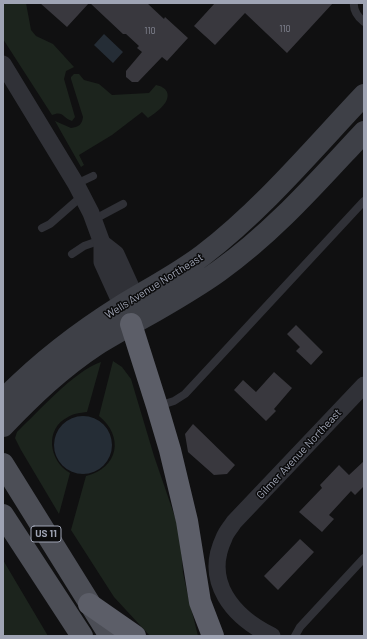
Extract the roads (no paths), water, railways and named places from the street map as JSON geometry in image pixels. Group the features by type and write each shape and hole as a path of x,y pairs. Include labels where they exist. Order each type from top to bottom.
{"highway":[{"path":"130,309 187,521 200,602 213,636"},
{"path":"89,604 135,636"}],"main road":[{"name":"Wells Avenue Northeast","path":"3,400 27,376 64,345 130,309 224,239 244,221 364,95"},
{"name":"Wells Avenue Northeast","path":"3,426 43,385 68,364 96,345 130,309 205,281 241,255 283,218 364,132"},
{"name":"US 11","path":"3,464 110,636"},
{"name":"US 11","path":"3,515 82,636"}],"street":[{"path":"3,64 79,190 101,241 116,254 130,309"},
{"name":"Gilmer Avenue Northeast","path":"272,636 247,622 231,606 222,591 218,577 217,565 219,549 224,536 234,522 364,385"}],"lane":[{"path":"354,3 357,16 364,22"},
{"path":"42,228 50,224 79,190 94,176"},
{"path":"157,406 174,402 185,394 364,201"},
{"path":"93,220 123,204"},
{"path":"72,254 84,246 101,241"},
{"path":"295,636 300,627 364,558"}]}
